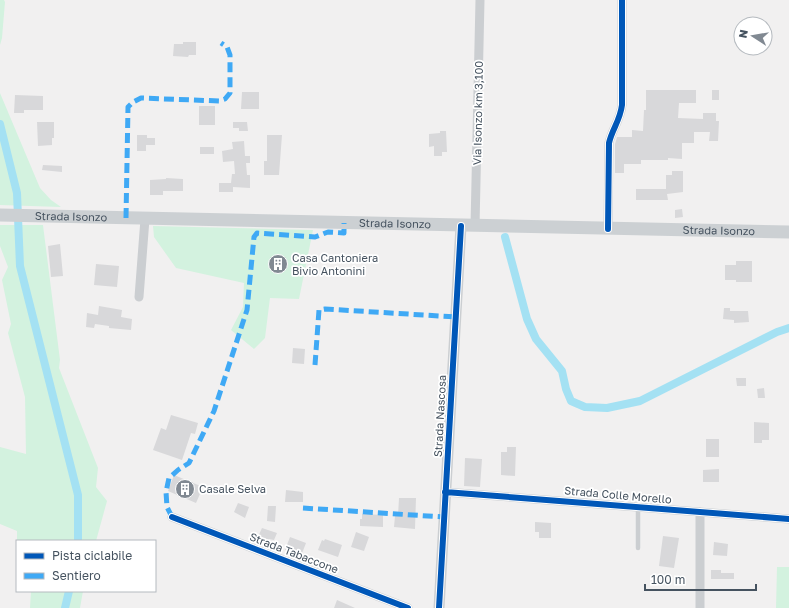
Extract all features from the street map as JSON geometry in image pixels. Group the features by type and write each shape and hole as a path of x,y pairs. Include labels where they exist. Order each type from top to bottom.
{"main road":[{"name":"Strada Isonzo","path":"0,215 789,232"}],"street":[{"name":"Via Isonzo km 3,100","path":"475,226 480,0"},
{"path":"608,229 609,143 618,121 622,104 622,0"},
{"path":"139,297 145,219"},
{"name":"Strada Nascosa","path":"439,608 461,226"},
{"name":"Strada Colle Morello","path":"445,492 789,519"},
{"path":"700,512 700,608"},
{"name":"Strada Tabaccone","path":"172,517 408,608"}],"lane":[{"path":"638,507 638,548"}],"green space":[{"path":"0,0 4,0 5,2 0,45"},
{"path":"0,93 40,188 51,200 61,207 0,205"},
{"path":"0,225 43,225 60,360 59,368 98,468 96,487 107,501 96,540 17,540 17,531 0,524 0,447 26,454 25,397 8,333 11,324 2,280 8,267 0,246"},
{"path":"153,226 313,230 299,299 270,298 265,338 254,349 231,330 243,307 244,283 176,268 154,237"},
{"path":"777,567 789,567 789,608 776,608"},
{"path":"31,592 83,592 80,608 30,608"}],"building":[{"path":"183,42 196,42 196,55 189,55 188,57 173,56 174,44 183,44"},
{"path":"646,90 696,90 696,103 679,103 678,118 703,119 703,113 716,113 716,121 719,121 718,141 709,141 710,132 694,132 694,143 682,143 682,159 668,158 668,160 641,160 641,164 624,164 624,173 615,173 615,144 617,137 632,137 632,130 643,131 644,110 646,110"},
{"path":"712,90 719,90 719,100 712,100"},
{"path":"242,92 259,92 259,109 241,109"},
{"path":"15,95 43,96 43,110 24,110 24,113 14,113"},
{"path":"199,106 215,106 215,125 199,125"},
{"path":"37,122 54,122 54,138 52,138 52,145 38,146"},
{"path":"233,122 247,122 248,131 239,131 239,128 233,128"},
{"path":"440,131 446,131 447,152 442,152 442,156 434,156 434,146 429,147 429,134 440,133"},
{"path":"137,135 147,135 147,138 155,138 155,145 146,145 146,151 137,151"},
{"path":"267,135 282,135 279,175 264,175 264,161 267,161"},
{"path":"244,141 245,156 250,156 250,163 246,163 247,175 250,175 250,188 233,187 233,192 219,192 219,183 231,183 232,174 235,174 234,161 223,162 222,151 233,149 232,142"},
{"path":"200,147 214,147 214,154 200,154"},
{"path":"43,165 62,166 62,172 42,170"},
{"path":"672,171 683,171 683,192 667,194 668,200 636,200 636,189 666,189 666,175 672,175"},
{"path":"166,178 183,179 183,191 163,191 163,195 150,195 150,180"},
{"path":"682,209 683,217 675,218 675,210"},
{"path":"60,244 63,276 51,277 48,246"},
{"name":"Casa Cantoniera Bivio Antonini","path":"270,258 286,258 286,269 270,269"},
{"path":"736,261 752,261 752,282 725,280 725,265 736,265"},
{"path":"96,264 119,266 117,287 94,285"},
{"path":"99,306 122,310 121,317 132,319 131,330 109,328 109,326 95,324 94,328 86,327 87,313 98,315"},
{"path":"724,308 730,308 730,311 748,311 749,322 734,323 734,320 723,319"},
{"path":"293,348 305,349 304,364 292,363"},
{"path":"736,378 746,378 746,386 737,386"},
{"path":"764,388 765,398 758,398 757,389"},
{"path":"171,415 198,423 195,434 191,433 182,460 153,450 161,428 166,430"},
{"path":"754,422 769,423 769,440 762,440 762,443 754,443"},
{"path":"706,439 719,439 719,457 706,457"},
{"path":"507,447 516,447 515,476 501,475 501,452 507,452"},
{"path":"465,458 482,459 480,487 464,486"},
{"path":"719,469 719,482 703,482 703,470"},
{"name":"Casale Selva","path":"174,475 203,487 196,503 168,491"},
{"path":"286,490 303,492 303,502 285,502"},
{"path":"399,498 416,498 415,529 394,527 395,516 398,516"},
{"path":"238,503 249,507 245,518 234,512"},
{"path":"268,506 276,506 275,522 267,521"},
{"path":"362,514 383,515 383,527 360,526"},
{"path":"535,522 551,523 551,538 539,538 539,532 535,532"},
{"path":"262,528 277,533 274,540 269,539 267,544 257,539"},
{"path":"356,532 369,537 364,551 351,547"},
{"path":"663,536 679,538 674,568 659,566"},
{"path":"290,537 306,543 301,556 285,550"},
{"path":"325,539 342,545 338,557 318,550 322,540 324,541"},
{"path":"714,542 728,544 727,556 713,555"},
{"path":"711,570 721,570 721,573 734,573 734,579 711,579"},
{"path":"337,600 355,608 334,608"}],"waterway":[{"path":"0,124 17,193 20,266 78,495 78,540"},
{"path":"505,237 527,319 536,339 562,371 566,389 571,401 585,407 607,408 640,401 777,332 789,328"},
{"path":"65,608 69,592"}],"marked path":[{"path":"126,218 128,107 133,102 141,98 219,101 225,99 230,93 230,55 227,47 221,43"},
{"path":"172,517 167,507 166,492 169,478 189,463 214,411 247,310 254,237 257,233 315,237 328,232 344,233 344,223"},
{"path":"315,365 319,310 325,309 456,317"},
{"path":"303,508 444,517"}],"cycle path":[{"path":"608,229 609,143 620,116 622,105 622,0"},
{"path":"439,608 461,226"},
{"path":"445,492 789,519"},
{"path":"172,517 408,608"}],"place":[{"name":"Casa Cantoniera Bivio Antonini","path":"278,264"},
{"name":"Casale Selva","path":"185,489"}]}
